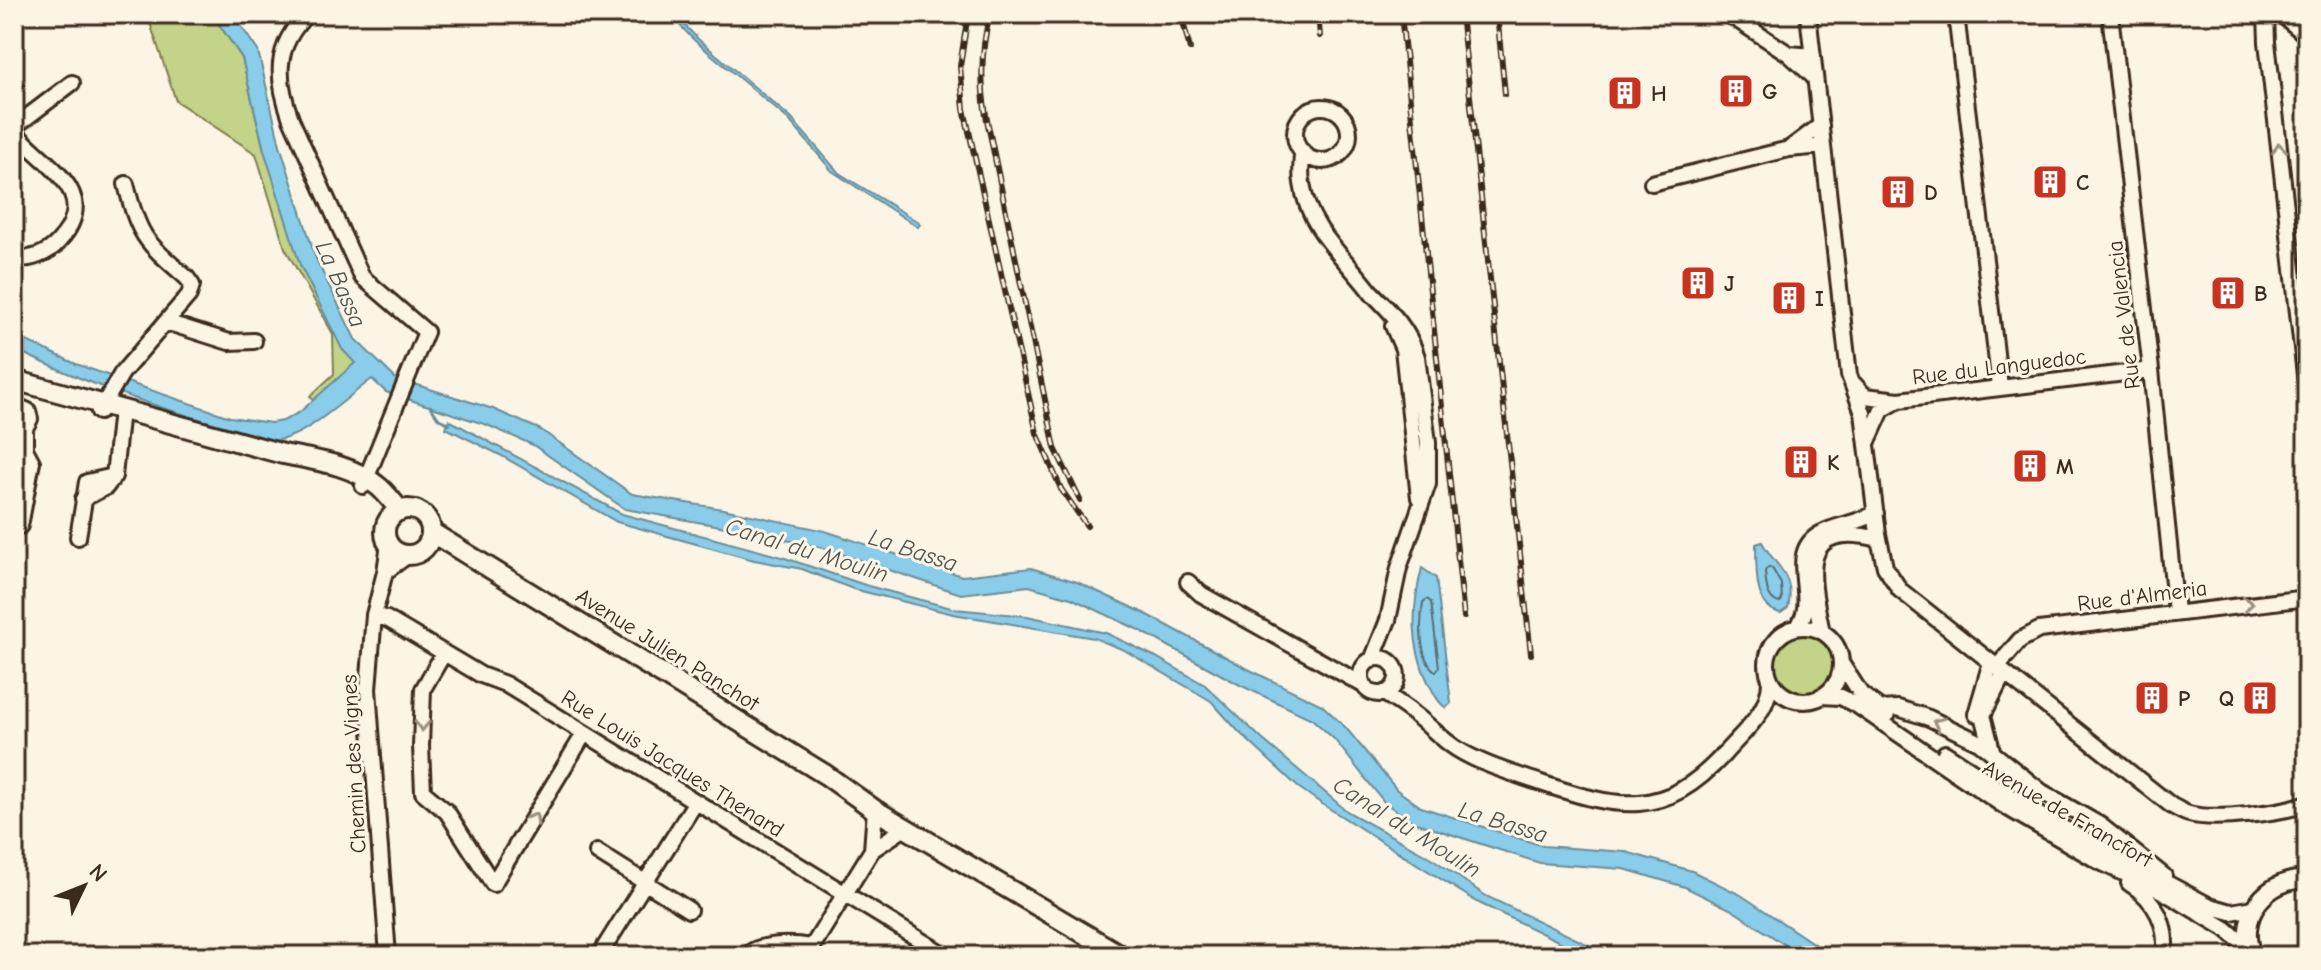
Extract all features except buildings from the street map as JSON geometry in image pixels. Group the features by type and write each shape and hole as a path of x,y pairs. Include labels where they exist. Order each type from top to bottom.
{"main road":[{"path":"19,394 103,405 121,414 283,454 364,482 394,516"},
{"path":"408,509 421,513 430,525 430,538 420,552 408,555 400,554 389,544 386,533 394,516 408,509"},
{"name":"Avenue Julien Panchot","path":"430,538 484,564 826,775 875,810 1122,956"},
{"name":"Avenue Julien Panchot","path":"826,775 878,801 924,830 965,863"}],"street":[{"path":"307,14 295,26 281,58 281,94 362,277 426,332 364,482"},
{"path":"1728,14 1789,54 1815,78"},
{"path":"1808,14 1849,375 1863,413 1885,567 1900,590 2172,806 2189,814 2230,815 2293,809 2307,803"},
{"path":"1956,14 2000,387"},
{"name":"Rue de Valencia","path":"2110,14 2182,611"},
{"path":"2266,14 2268,57 2307,392"},
{"path":"2281,14 2307,36"},
{"path":"2290,14 2307,26"},
{"path":"1789,54 1813,56"},
{"path":"14,259 43,254 71,228 75,215 69,184 14,129 72,83"},
{"path":"1305,199 1315,170 1339,155 1348,142 1346,121 1336,111 1320,107 1304,115 1296,129 1302,151 1316,160 1325,161"},
{"path":"1789,149 1821,125"},
{"path":"1652,183 1789,149 1823,146"},
{"path":"1302,151 1301,180 1305,199 1317,226 1369,290 1405,328 1417,357 1429,468 1424,498 1399,568 1388,620 1361,675 1365,686"},
{"path":"103,405 122,373 189,295 192,285 142,235 126,184"},
{"path":"166,322 229,342 254,341"},
{"name":"Rue du Languedoc","path":"1849,375 1865,396 1899,400 2151,370"},
{"path":"19,394 30,419 19,427 32,462 20,526"},
{"name":"Rue du Languedoc","path":"1868,441 1882,410 1899,400"},
{"path":"78,537 87,482 114,476 121,414"},
{"path":"1798,627 1805,609 1803,556 1806,547 1823,533 1860,522 1876,513"},
{"path":"1822,632 1813,567 1816,551 1832,537 1859,534 1879,539"},
{"name":"Chemin des Vignes","path":"388,956 368,689 374,615 389,544"},
{"path":"385,572 408,555"},
{"path":"1188,582 1201,594 1373,693 1384,693 1397,680"},
{"name":"Rue d'Almeria","path":"1997,667 2020,640 2039,630 2307,598"},
{"name":"Rue Louis Jacques Thenard","path":"374,615 387,619 481,675 505,684 946,956"},
{"path":"1388,620 1397,680 1413,713"},
{"path":"1384,693 1447,742 1482,763 1582,797 1609,804 1628,804 1680,792 1697,781 1762,712 1778,703 1813,700 1821,696 1836,682 1841,663 1835,645 1822,632 1798,627 1784,632 1772,645 1767,661 1770,691 1762,712"},
{"path":"444,653 423,689 423,792 447,812 493,884 584,734"},
{"path":"1326,666 1340,667 1383,658 1393,664"},
{"name":"Avenue de Francfort","path":"1841,663 1861,694 1880,709 2044,818 2105,853 2221,909 2231,912 2254,908"},
{"path":"1986,746 1975,719 1997,667"},
{"path":"1770,678 1784,695 1794,700"},
{"name":"Avenue de Francfort","path":"1821,696 1841,697 1858,706 2027,820 2100,862 2164,892 2226,929 2250,953"},
{"path":"1880,709 1898,708 1929,718 1986,746 2042,792 2100,825 2130,847 2175,887"},
{"path":"599,956 695,803"},
{"path":"872,850 875,810"},
{"path":"2027,820 2133,886 2154,903 2166,943 2164,956"},
{"path":"746,956 761,948 813,952 872,850 905,828"},
{"path":"597,852 689,910"},
{"path":"2250,953 2248,928 2254,908 2273,888 2304,877"}],"green space":[{"path":"147,14 212,14 242,58 264,150 342,349 356,363 314,401 310,396 334,374 333,334 285,248 256,154 176,101"},
{"path":"1804,633 1816,635 1825,642 1832,651 1832,675 1825,684 1816,691 1804,693 1792,691 1783,684 1776,675 1774,663 1776,651 1783,642 1792,635"}],"water":[{"path":"212,14 233,14 258,51 280,145 316,259 355,339 395,378 493,409 541,430 632,494 723,509 825,531 962,576 1031,568 1077,582 1322,705 1346,728 1397,790 1421,807 1543,846 1626,852 1692,871 1741,895 1832,956 1802,956 1732,910 1685,887 1624,869 1540,863 1413,822 1385,803 1334,739 1312,719 1071,598 1029,586 961,594 820,547 625,509 533,445 487,425 386,392 372,379 299,433 269,440 119,393 14,349 14,335 76,364 124,381 230,417 271,423 300,412 355,363 342,349 300,265 264,150 242,58"},
{"path":"669,14 674,14 698,39 791,118 839,173 920,223 918,227 832,171 789,120 694,40"},
{"path":"449,420 622,514 782,557 868,586 955,609 1027,616 1106,633 1205,685 1262,739 1348,812 1430,857 1486,896 1593,947 1603,956 1589,956 1479,903 1322,804 1298,787 1211,701 1124,650 1094,638 953,614 853,589 802,569 754,560 617,522 446,428"},
{"path":"1762,542 1787,579 1790,596 1788,608 1781,613 1765,603 1758,585 1756,544"},
{"path":"1422,568 1436,578 1451,703 1446,708 1428,682 1418,654 1414,625"}],"waterway":[{"name":"Canal du Moulin","path":"430,406 439,419 450,424"}],"railway":[{"path":"968,14 960,66 964,109 1037,433 1061,489 1087,526"},
{"path":"990,14 982,64 986,115 1055,448 1080,500"},
{"path":"1181,14 1190,49"},
{"path":"1318,14 1320,36"},
{"path":"1401,14 1464,617"},
{"path":"1461,14 1531,654"},
{"path":"1497,14 1505,94"}],"place":[{"name":"G","path":"1736,91"},
{"name":"H","path":"1625,93"},
{"name":"C","path":"2050,182"},
{"name":"D","path":"1898,192"},
{"name":"J","path":"1698,283"},
{"name":"B","path":"2228,293"},
{"name":"I","path":"1789,298"},
{"name":"K","path":"1801,462"},
{"name":"M","path":"2030,466"},
{"name":"P","path":"2152,698"},
{"name":"Q","path":"2260,698"}],"water label":[{"name":"La Bassa","path":"341,284"},
{"name":"La Bassa","path":"913,550"},
{"name":"La Bassa","path":"1503,822"}]}
